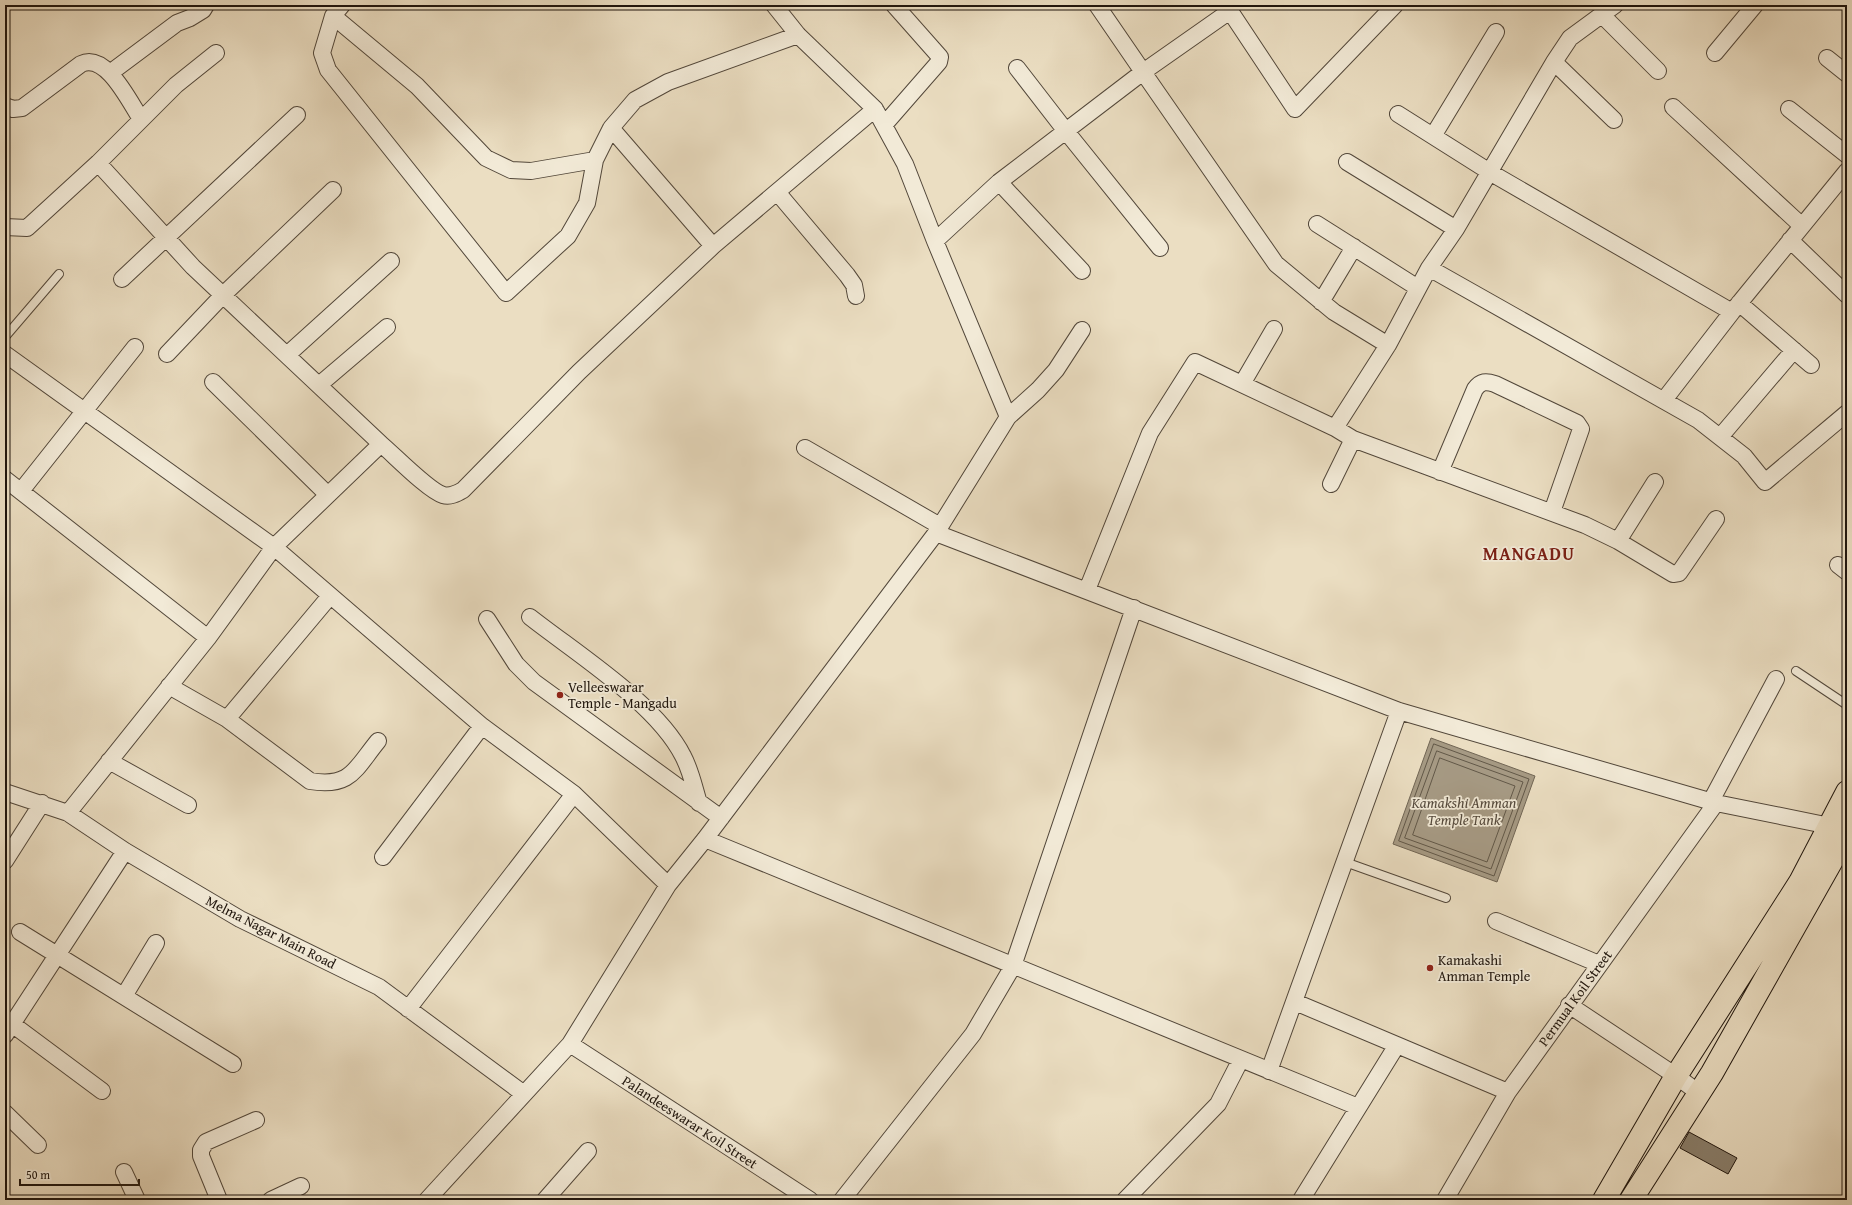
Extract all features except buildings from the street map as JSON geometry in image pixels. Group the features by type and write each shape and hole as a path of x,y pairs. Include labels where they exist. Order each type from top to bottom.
{"main road":[{"path":"1631,1200 1699,1093 1801,918 1841,832 1847,792"},
{"path":"1604,1200 1676,1076 1800,882 1841,832"}],"street":[{"path":"110,73 177,23 190,18 203,10 206,5"},
{"path":"774,5 798,35 875,109 905,164 935,241 1008,417"},
{"path":"884,125 939,62 940,57 894,5"},
{"path":"1097,5 1276,264 1334,312 1388,345"},
{"path":"935,241 998,182 1228,8 1295,109 1395,5"},
{"path":"1335,428 1388,345 1429,268 1456,228 1554,62 1570,38 1615,5"},
{"path":"1715,53 1755,5"},
{"path":"595,160 531,171 511,170 486,158 417,86 338,11 322,53 328,70 506,293 568,236 587,204 595,160 611,128 635,100 668,82 798,35"},
{"path":"1602,15 1658,71"},
{"path":"1433,136 1496,32"},
{"path":"5,228 27,228 98,162 176,85 216,53"},
{"path":"1827,58 1847,74"},
{"path":"5,106 13,109 22,108 81,64 88,61 96,62 110,73 142,119"},
{"path":"1554,62 1614,120"},
{"path":"1017,68 1160,248"},
{"path":"1673,108 1802,226"},
{"path":"98,162 192,267 432,490 443,495 453,496 463,490 579,372 713,246 875,109"},
{"path":"1790,109 1847,155"},
{"path":"1398,114 1489,172 1735,308 1794,350 1811,365"},
{"path":"122,279 297,115"},
{"path":"611,128 713,246"},
{"path":"1347,162 1456,228"},
{"path":"1664,400 1735,308 1846,174"},
{"path":"998,182 1082,271"},
{"path":"167,354 223,295 333,190"},
{"path":"777,192 847,275 854,285 856,296"},
{"path":"1318,224 1418,288"},
{"path":"1790,240 1847,295"},
{"path":"1321,302 1354,246"},
{"path":"287,355 391,261"},
{"path":"1429,268 1698,420 1744,456 1765,482 1847,414"},
{"path":"319,385 387,327"},
{"path":"1242,384 1274,329"},
{"path":"428,1200 570,1044 668,885 721,818 938,530 1008,417 1038,390 1056,370 1082,330"},
{"path":"21,491 135,347"},
{"path":"1720,437 1794,350"},
{"path":"5,354 274,547 482,726 574,794 668,885"},
{"path":"1087,590 1150,433 1195,362 1335,428 1352,439 1552,512 1618,541 1673,574 1679,573 1716,519"},
{"path":"1440,472 1476,390 1480,384 1487,381 1577,423 1581,429 1552,512"},
{"path":"213,382 328,495"},
{"path":"1331,484 1352,439"},
{"path":"68,813 208,638 274,547 381,444"},
{"path":"805,448 938,530 1087,590 1399,711 1713,802 1841,832"},
{"path":"5,479 208,638"},
{"path":"1618,541 1655,482"},
{"path":"227,719 330,596"},
{"path":"842,1200 973,1034 1013,966 1134,608"},
{"path":"530,617 646,708 667,732 683,756 691,774 699,803"},
{"path":"487,619 516,664 534,682 721,818"},
{"name":"Permual Koil Street","path":"1446,1200 1508,1092 1713,802 1776,679"},
{"path":"169,686 227,719 310,781 326,784 340,782 350,776 378,740"},
{"path":"1269,1071 1399,711"},
{"path":"383,857 482,726"},
{"path":"109,761 188,805"},
{"name":"Melma Nagar Main Road","path":"5,792 42,803 68,813 125,851 240,919 379,987 524,1094"},
{"path":"408,1009 574,794"},
{"path":"5,861 42,803"},
{"path":"705,839 1358,1107"},
{"path":"102,1091 9,1029 125,851"},
{"path":"1496,921 1599,964"},
{"path":"20,932 233,1064"},
{"path":"124,996 156,943"},
{"path":"1295,1002 1508,1092"},
{"path":"1569,1006 1676,1076 1699,1093"},
{"name":"Palandeeswarar Koil Street","path":"570,1044 810,1200"},
{"path":"1301,1200 1398,1045"},
{"path":"1125,1200 1218,1104 1241,1060"},
{"path":"5,1113 38,1145"},
{"path":"219,1200 201,1156 201,1150 206,1142 256,1120"},
{"path":"545,1200 588,1151"},
{"path":"124,1172 137,1200"},
{"path":"270,1200 301,1186"}],"lane":[{"path":"5,337 59,274"},
{"path":"1796,671 1847,705"},
{"path":"1345,862 1446,898"}],"water":[{"name":"Kamakshi Amman Temple Tank","path":"1431,738 1535,776 1497,882 1393,844"}],"place":[{"name":"Velleeswarar Temple - Mangadu","path":"560,695"},
{"name":"Kamakashi Amman Temple","path":"1430,968"}],"district":[{"name":"MANGADU","path":"1529,553"}]}
